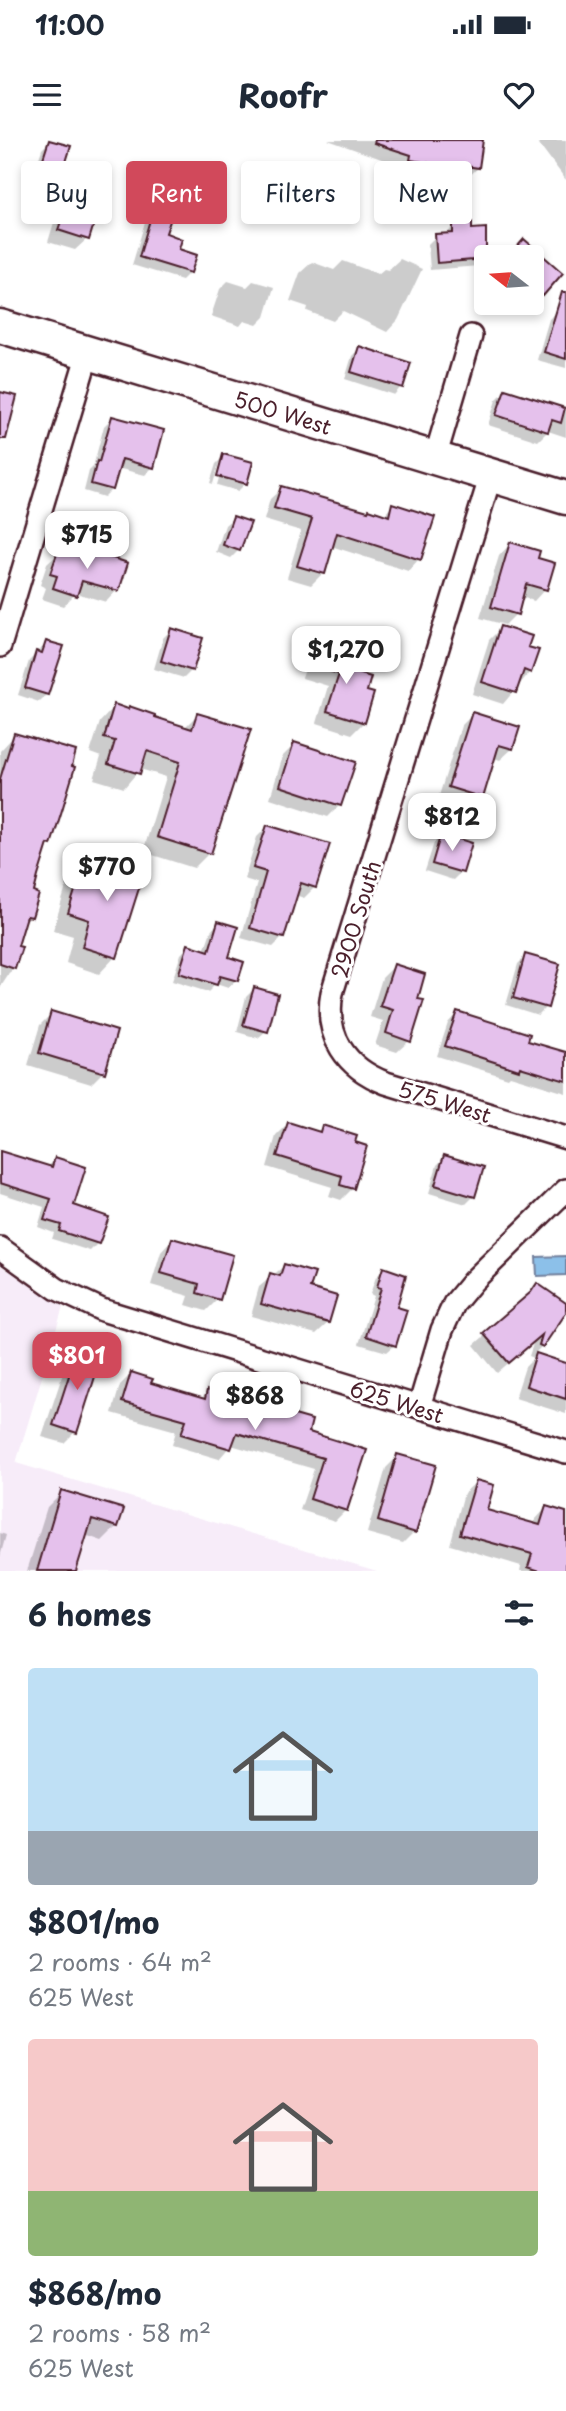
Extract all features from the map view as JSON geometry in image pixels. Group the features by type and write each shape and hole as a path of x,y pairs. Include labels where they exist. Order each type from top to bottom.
{"street":[{"name":"500 West","path":"0,326 566,498"},
{"path":"435,458 471,336"},
{"path":"0,646 88,353"},
{"name":"2900 South","path":"338,1043 330,1015 332,993 491,475"},
{"name":"575 West","path":"338,1043 350,1062 376,1080 566,1138"},
{"path":"419,1407 442,1330 454,1304 473,1281 566,1191"},
{"name":"625 West","path":"0,1248 57,1289 94,1307 566,1452"}],"shaded area":[{"path":"0,1265 63,1307 16,1463 377,1571 0,1571"}],"water":[{"path":"566,1256 566,1275 537,1276 536,1257"}],"building":[{"path":"49,140 71,146 66,161 42,161"},
{"path":"375,140 483,140 479,168 472,167 472,161 410,160 411,155 374,143"},
{"path":"60,224 94,224 89,240 58,230"},
{"path":"149,224 169,224 166,233 182,239 179,249 197,255 191,273 139,257"},
{"path":"453,224 472,224 472,229 486,228 486,245 474,245 474,260 437,263 435,234 453,233"},
{"path":"524,239 531,245 519,245"},
{"path":"544,256 563,273 544,295"},
{"path":"562,292 566,292 566,359 544,352"},
{"path":"359,346 411,363 403,388 351,372"},
{"path":"505,389 565,408 561,423 552,420 548,432 496,415"},
{"path":"0,392 17,396 6,439 0,439"},
{"path":"112,416 164,430 154,468 122,459 113,490 91,484"},
{"path":"223,454 253,462 247,484 217,476"},
{"path":"281,486 389,516 392,503 435,517 421,560 337,533 325,574 297,566 312,519 274,508"},
{"path":"233,516 251,522 240,551 223,545"},
{"path":"510,542 540,551 538,558 555,563 547,590 526,584 518,615 491,607"},
{"path":"74,545 128,563 119,591 82,581 77,596 53,588 57,576 50,574 58,551 70,555"},
{"path":"500,626 532,636 528,647 539,650 531,673 524,670 516,693 482,682"},
{"path":"171,628 203,638 193,671 161,661"},
{"path":"46,641 64,646 48,695 25,688 36,651 42,653"},
{"path":"320,644 346,652 342,668 371,677 367,691 374,693 365,723 327,711 339,674 313,666"},
{"path":"114,704 128,709 129,706 192,729 197,713 251,729 211,854 157,837 180,762 147,751 140,774 108,764 115,741 104,738"},
{"path":"472,712 520,727 513,749 499,745 483,798 448,787"},
{"path":"14,733 76,751 72,766 75,767 51,845 48,844 38,876 34,892 39,894 32,917 27,916 18,946 22,947 15,969 0,964 0,779"},
{"path":"294,742 356,762 341,806 280,786"},
{"path":"267,825 330,844 316,888 301,883 284,938 250,928 266,872 253,868"},
{"path":"441,833 472,843 463,873 432,864"},
{"path":"111,855 146,866 117,958 82,947 89,920 68,913 83,865 104,872"},
{"path":"218,921 238,927 229,957 244,962 238,981 220,976 217,985 179,973 188,944 209,951"},
{"path":"525,954 560,964 548,1008 513,998"},
{"path":"394,964 425,974 418,999 424,1000 411,1042 386,1033 393,1010 380,1006"},
{"path":"254,987 278,994 268,1032 243,1025"},
{"path":"51,1011 117,1031 105,1073 39,1053"},
{"path":"457,1011 530,1034 528,1041 566,1052 566,1081 520,1067 519,1070 445,1046"},
{"path":"288,1122 320,1132 322,1125 357,1136 355,1142 367,1146 354,1189 340,1185 342,1176 277,1156"},
{"path":"0,1151 52,1167 55,1157 86,1167 74,1205 109,1217 99,1244 59,1231 61,1225 44,1220 51,1199 0,1183"},
{"path":"444,1155 484,1167 475,1197 435,1185"},
{"path":"172,1238 233,1255 220,1300 197,1293 199,1284 161,1273"},
{"path":"284,1264 315,1273 310,1288 337,1296 329,1323 261,1304 270,1273 280,1276"},
{"path":"383,1267 406,1275 397,1307 407,1310 396,1346 366,1336 381,1288 377,1287"},
{"path":"537,1283 566,1303 566,1313 543,1347 539,1345 542,1335 509,1363 483,1333 531,1292"},
{"path":"77,1351 101,1358 77,1433 53,1425"},
{"path":"536,1353 566,1363 566,1399 526,1386"},
{"path":"131,1372 153,1379 151,1383 205,1399 207,1390 312,1420 309,1432 367,1450 347,1511 310,1499 323,1458 237,1433 231,1449 181,1434 186,1420 122,1402"},
{"path":"397,1454 436,1465 416,1533 378,1521"},
{"path":"476,1480 494,1485 487,1510 540,1525 546,1506 566,1512 566,1571 540,1571 528,1567 532,1554 460,1534"},
{"path":"61,1490 124,1509 118,1527 92,1519 76,1571 37,1571"}]}
